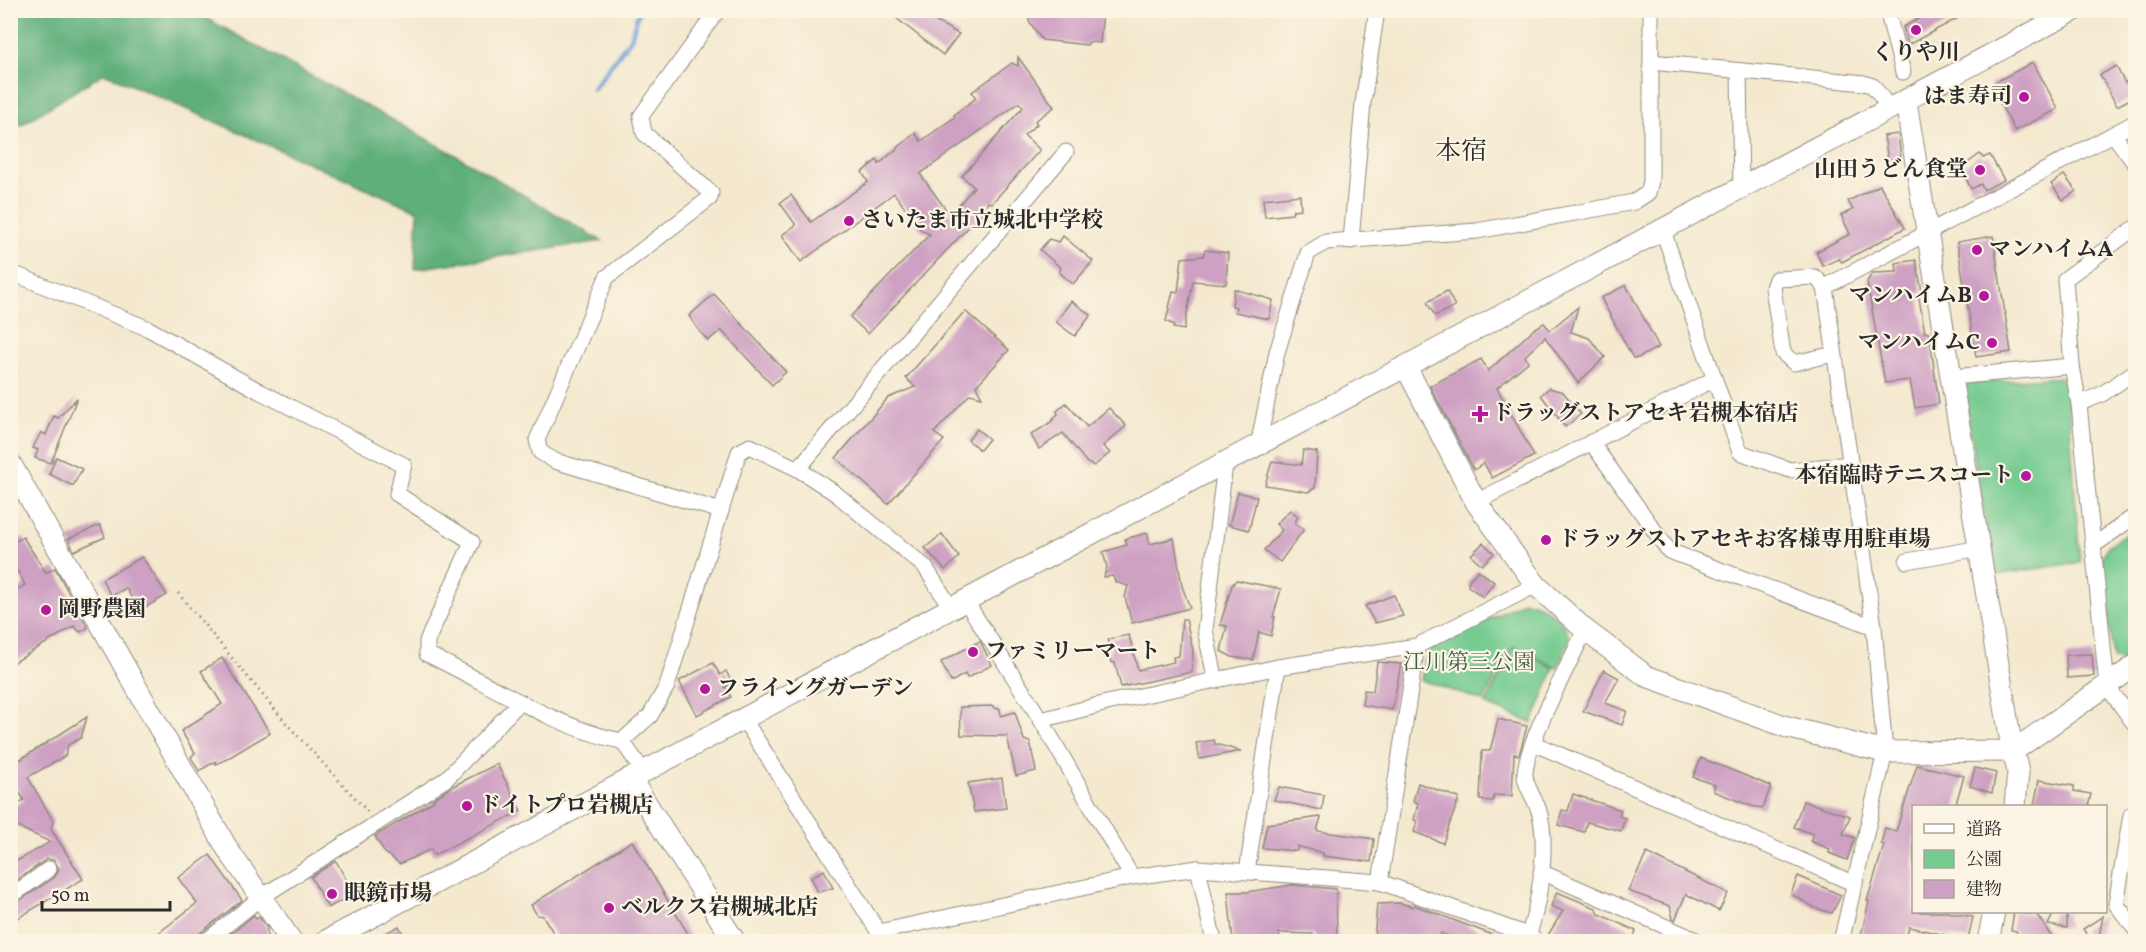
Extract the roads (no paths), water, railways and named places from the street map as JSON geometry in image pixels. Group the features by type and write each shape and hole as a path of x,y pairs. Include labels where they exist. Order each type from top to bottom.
{"street":[{"path":"718,10 641,116 644,133 711,193 710,198 607,277 537,440 540,452 555,461 721,511"},
{"path":"1351,241 1362,103 1377,10"},
{"path":"1258,446 1277,352 1308,253 1326,242 1477,231 1634,202 1648,193 1651,181 1651,10"},
{"path":"1887,10 1904,72"},
{"path":"324,942 1899,106 2075,10"},
{"path":"1651,62 1864,83 1873,86 1899,106 1929,230 2018,771 2015,805"},
{"path":"1739,71 1741,189"},
{"path":"1825,287 2136,122"},
{"path":"2113,134 2136,165"},
{"path":"798,469 1066,152"},
{"path":"2136,227 2065,279 2072,366 2079,404 2107,686 2136,726"},
{"path":"1663,231 1740,452 1790,470 1850,464"},
{"path":"10,272 149,328 259,391 404,465 397,494 472,542 427,641 427,654 520,702 604,737 622,741"},
{"path":"1834,354 1794,363 1783,353 1773,288 1776,279 1815,277 1825,287 1874,627 1885,752 1841,942"},
{"path":"1953,377 2072,366"},
{"path":"1406,367 1476,502 1536,585 1585,630 1646,676 1787,727 1885,752 2013,751 2136,665"},
{"path":"2079,404 2102,394 2136,371"},
{"path":"1476,502 1714,379"},
{"path":"1591,442 1670,550 1874,627"},
{"path":"622,741 650,716 667,686 739,452 750,446 798,469 835,493 925,567 958,604 1041,720 1132,877"},
{"path":"10,463 228,850 292,942"},
{"path":"1216,681 1205,630 1225,464"},
{"path":"2093,546 2136,515"},
{"path":"1907,561 1980,548"},
{"path":"1041,720 1111,702 1278,667 1417,646 1536,585"},
{"path":"743,718 882,937 1132,877 1198,868 1380,882 1530,939 1541,872 1540,813 1524,774 1533,743 1585,630"},
{"path":"1380,882 1417,646"},
{"path":"1247,872 1278,667"},
{"path":"205,942 260,898 376,821 446,779 520,702"},
{"path":"622,741 637,774 735,942"},
{"path":"1533,743 1855,884"},
{"path":"2136,812 2131,815 2116,904 2136,930"},
{"path":"1198,868 1214,942"},
{"path":"10,897 49,869"},
{"path":"1541,872 1701,942"},
{"path":"1990,940 1994,913"}],"waterway":[{"path":"593,89 631,38 639,10"}],"place":[{"name":"くりや川","path":"1916,30"},
{"name":"はま寿司","path":"2024,97"},
{"name":"山田うどん食堂","path":"1980,170"},
{"name":"さいたま市立城北中学校","path":"849,221"},
{"name":"マンハイムA","path":"1977,250"},
{"name":"マンハイムB","path":"1984,296"},
{"name":"マンハイムC","path":"1992,343"},
{"name":"ドラッグストアセキ岩槻本宿店","path":"1480,414"},
{"name":"本宿臨時テニスコート","path":"2026,476"},
{"name":"ドラッグストアセキお客様専用駐車場","path":"1546,540"},
{"name":"岡野農園","path":"46,610"},
{"name":"ファミリーマート","path":"973,652"},
{"name":"フライングガーデン","path":"705,689"},
{"name":"ドイトプロ岩槻店","path":"467,806"},
{"name":"眼鏡市場","path":"332,894"},
{"name":"ベルクス岩槻城北店","path":"609,908"}],"district":[{"name":"本宿","path":"1461,152"}],"park label":[{"name":"江川第三公園","path":"1469,663"}]}
